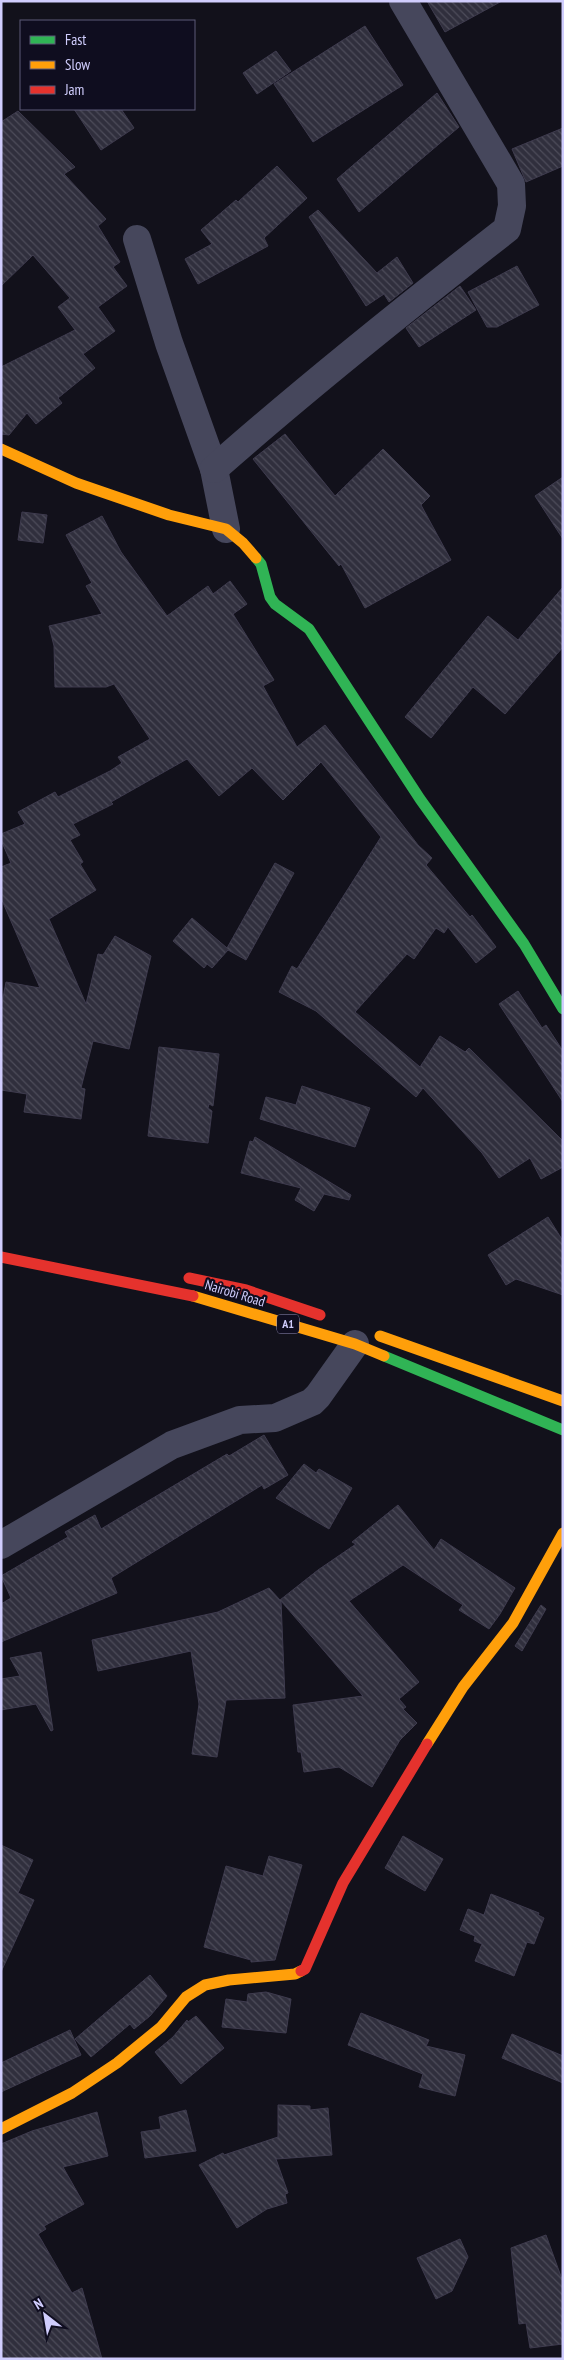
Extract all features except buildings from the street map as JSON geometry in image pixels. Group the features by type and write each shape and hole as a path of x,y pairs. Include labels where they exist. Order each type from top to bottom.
{"main road":[{"path":"1,449 76,483 169,515 226,529 243,543 261,564 266,589 275,604 309,629 335,672 414,791 524,944 563,1009"},
{"name":"Nairobi Road","path":"1,1256 182,1292 363,1339 563,1401"},
{"name":"Nairobi Road","path":"179,1276 246,1290 327,1318"},
{"name":"Nairobi Road","path":"363,1339 563,1430"},
{"path":"1,2129 72,2093 117,2063 161,2027 186,1997 205,1985 229,1980 295,1974 305,1969 343,1882 378,1822 463,1687 512,1623 563,1533"}],"street":[{"path":"214,469 280,410 507,229 512,206 511,184 403,1"},
{"path":"137,239 169,343 214,469 226,529"},
{"path":"1,1545 172,1446 240,1420 275,1418 312,1402 363,1339"}],"traffic: fast":[{"path":"256,558 261,564 270,597 275,604 309,629 420,799 524,944 563,1009"},
{"path":"384,1356 563,1430"}],"traffic: slow":[{"path":"1,449 76,483 169,515 226,529 243,543 256,558"},
{"path":"193,1296 355,1344 384,1356"},
{"path":"380,1336 563,1401"},
{"path":"427,1744 463,1687 513,1623 563,1533"},
{"path":"1,2129 72,2093 117,2063 161,2027 186,1997 205,1985 229,1980 295,1974 301,1971"}],"traffic: jam":[{"path":"1,1257 193,1296"},
{"path":"189,1278 246,1290 320,1315"},
{"path":"301,1971 305,1969 343,1883 427,1744"}]}
